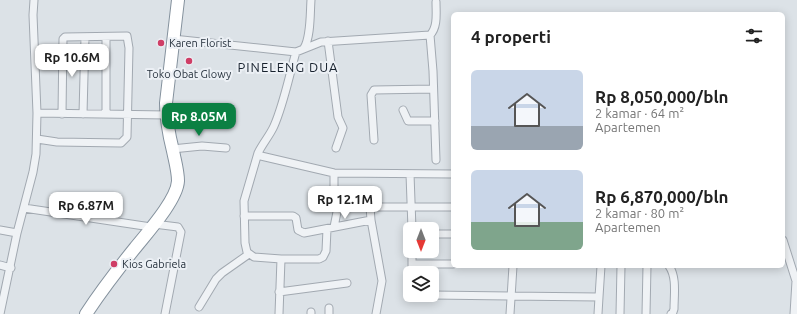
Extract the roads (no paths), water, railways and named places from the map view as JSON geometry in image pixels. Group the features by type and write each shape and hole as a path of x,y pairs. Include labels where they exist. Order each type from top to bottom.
{"highway":[{"path":"86,314 153,225 173,196 177,186 177,171 166,115 166,103 178,0"}],"street":[{"path":"0,314 2,299 11,268 17,233 34,167 37,139 37,113 33,15 34,0"},
{"path":"304,48 308,36 311,0"},
{"path":"436,2 435,26 430,35 434,89 436,160"},
{"path":"173,39 296,52 316,43 430,35"},
{"path":"106,36 106,114"},
{"path":"37,139 57,142 121,143 127,137 129,48 128,38 126,36 65,37 63,39 62,114"},
{"path":"83,114 85,37"},
{"path":"328,42 338,117 343,128 336,148"},
{"path":"296,52 276,120 258,153 244,201 245,243 249,254 254,257 281,259 319,259 323,257 326,251 330,228 338,208"},
{"path":"374,140 371,95 374,90 434,89"},
{"path":"403,110 408,121 435,121"},
{"path":"37,113 166,115"},
{"path":"172,148 202,146 226,148"},
{"path":"258,153 267,159 334,174 451,174"},
{"path":"334,174 334,202 335,206 338,208"},
{"path":"410,174 412,222"},
{"path":"338,208 451,207"},
{"path":"24,208 178,227 182,232 165,314"},
{"path":"370,208 382,281 376,314"},
{"path":"244,216 293,216 296,218 300,232 371,220"},
{"path":"0,230 17,233"},
{"path":"439,234 451,234"},
{"path":"785,246 796,280 794,314"},
{"path":"200,307 216,279 249,254"},
{"path":"412,258 412,264 451,264"},
{"path":"278,314 281,259"},
{"path":"0,265 11,268"},
{"path":"510,314 513,268"},
{"path":"598,314 601,268"},
{"path":"620,314 621,268"},
{"path":"646,314 647,268"},
{"path":"670,268 674,278 674,309 671,314"},
{"path":"279,292 347,283"},
{"path":"439,295 599,297"}],"place":[{"name":"Karen Florist","path":"161,43"},
{"name":"Toko Obat Glowy","path":"189,61"},
{"name":"Kios Gabriela","path":"114,264"}],"district":[{"name":"PINELENG DUA","path":"288,67"}]}
